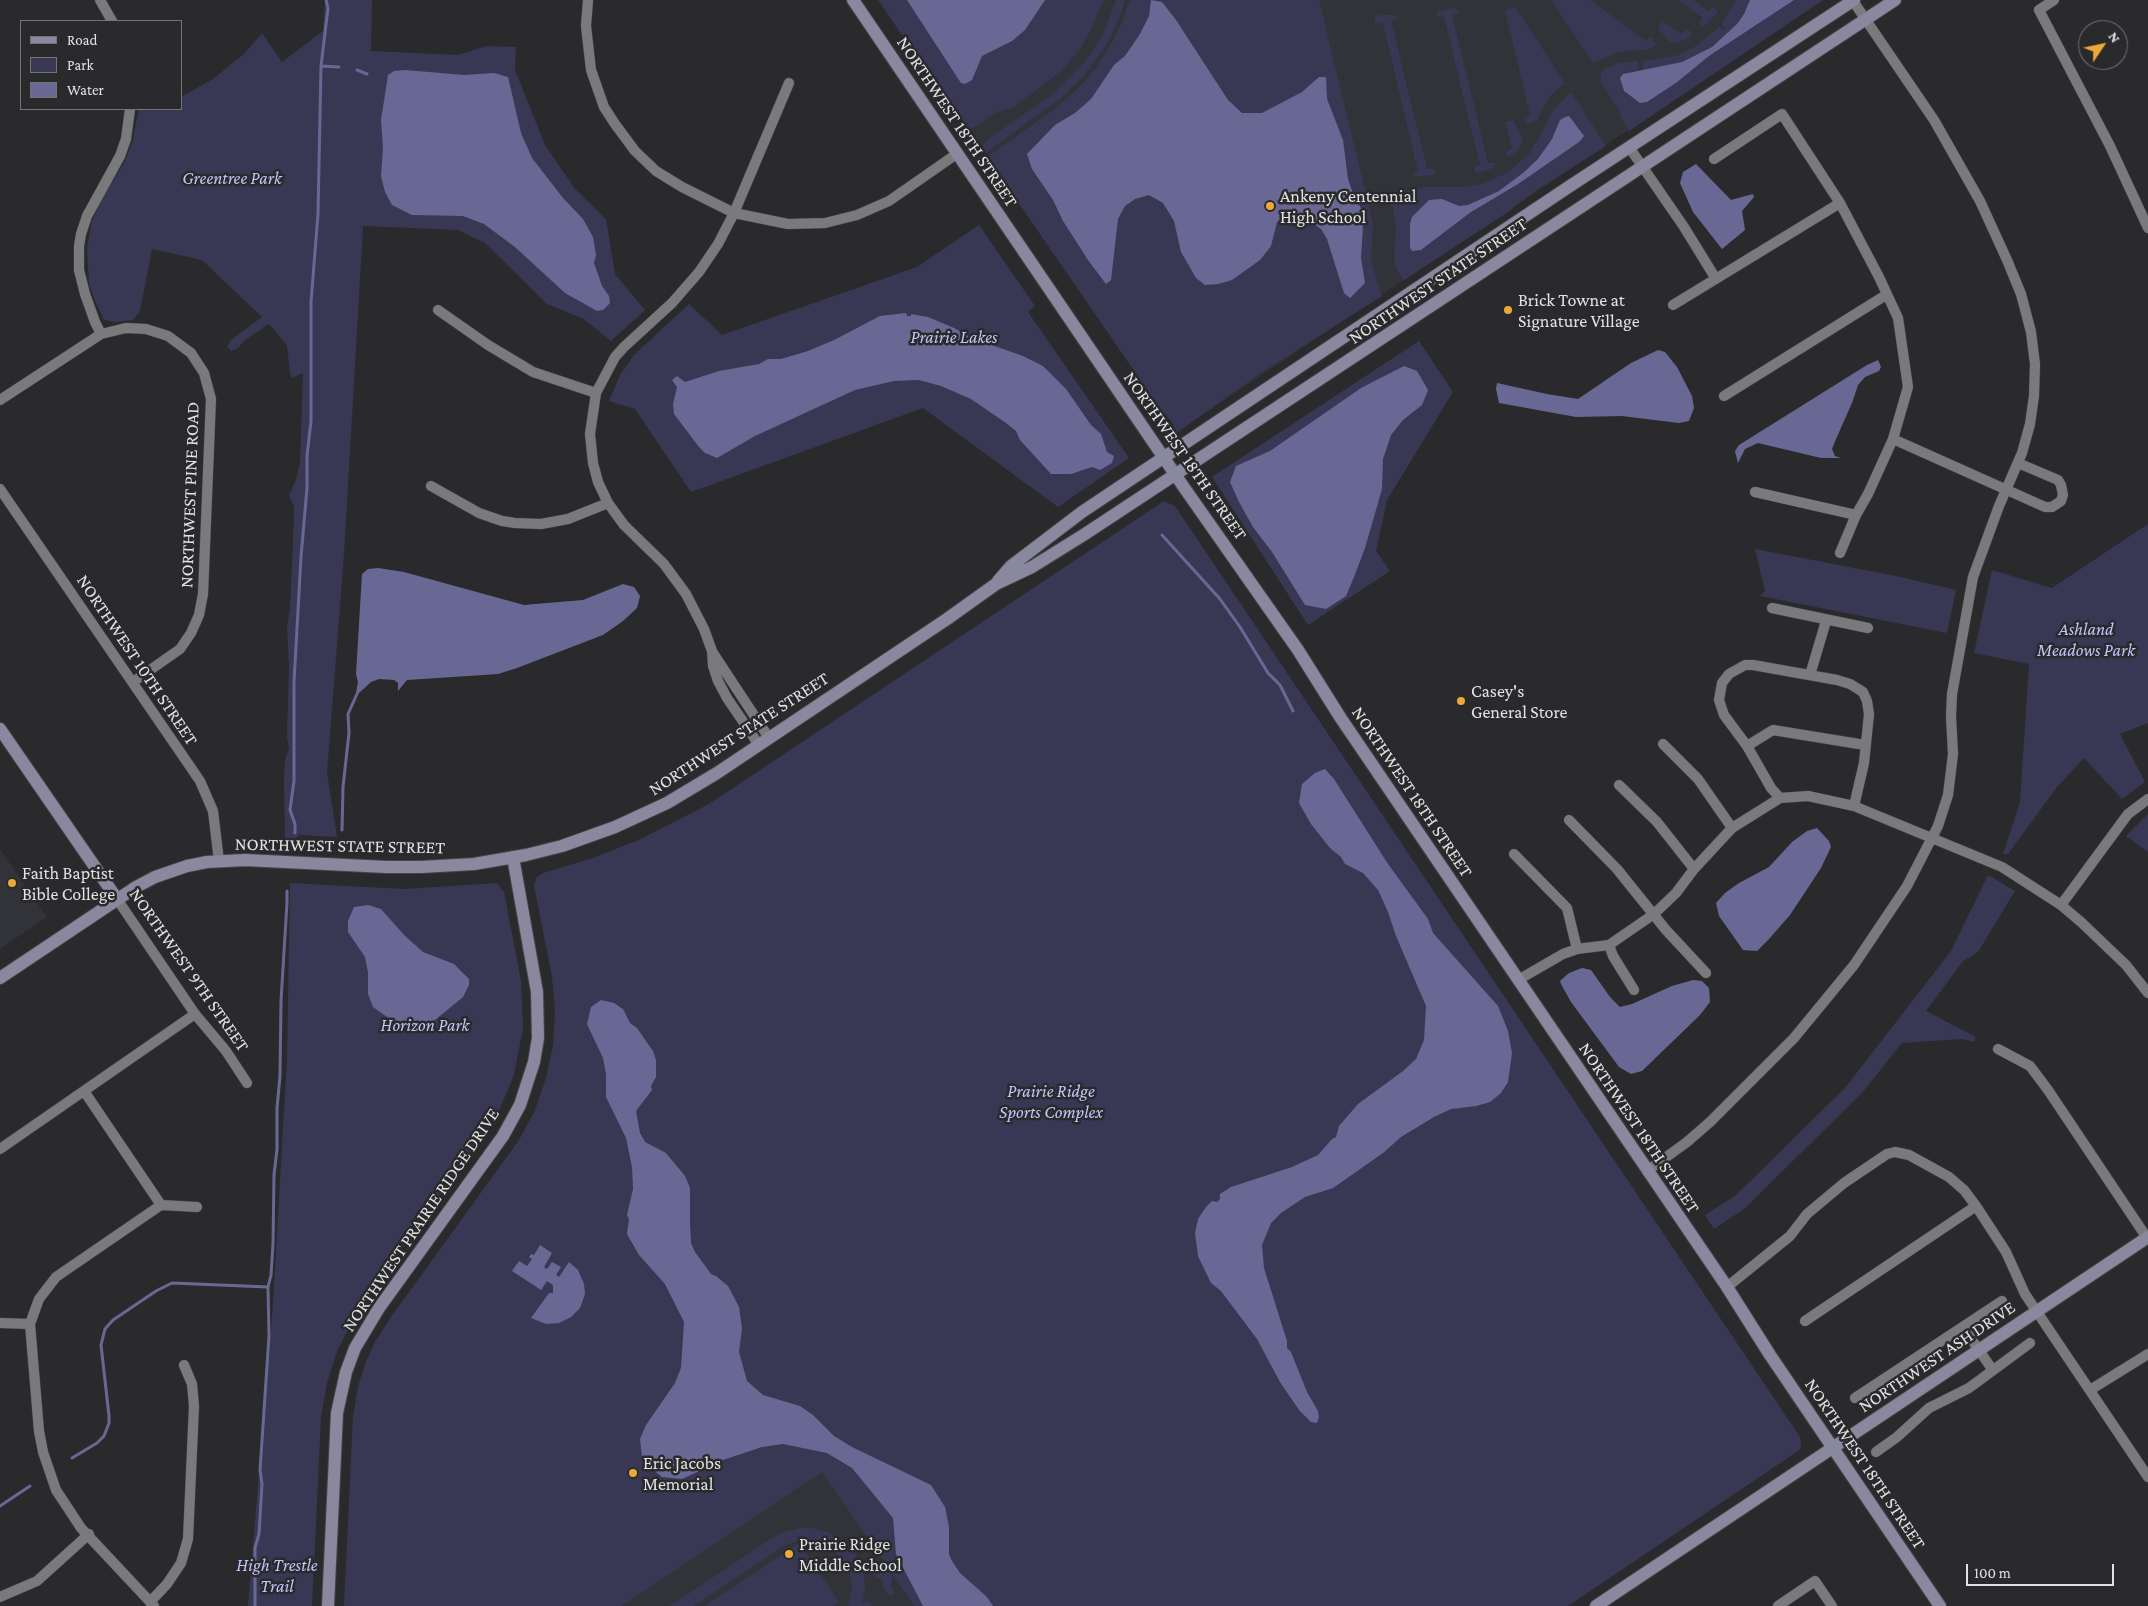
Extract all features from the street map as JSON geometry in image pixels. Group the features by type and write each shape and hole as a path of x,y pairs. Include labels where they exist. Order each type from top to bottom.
{"main road":[{"name":"NORTHWEST 18TH STREET","path":"852,0 1298,650 1346,725 1727,1287 1940,1606"},
{"name":"NORTHWEST STATE STREET","path":"996,584 1011,566 1082,512 1853,0"},
{"name":"NORTHWEST STATE STREET","path":"0,978 145,882 176,869 197,863 220,861 312,862 386,867 474,864 562,846 633,819 692,789 947,619 996,584 1032,567 1375,344 1895,0"},
{"name":"NORTHWEST 9TH STREET","path":"0,728 117,899"},
{"name":"NORTHWEST PRAIRIE RIDGE DRIVE","path":"328,1606 337,1413 341,1391 352,1356 366,1327 379,1308 503,1136 520,1105 534,1062 538,1038 537,992 513,857"},
{"name":"NORTHWEST ASH DRIVE","path":"1596,1606 2148,1238"}],"street":[{"path":"100,0 111,20"},
{"path":"588,0 586,26 591,70 604,107 613,122 635,151 656,171 682,187 734,213 788,224 825,222 849,217 889,201 958,153"},
{"path":"1647,1171 1687,1142 1710,1122 1769,1064 1809,1021 1881,928 1907,886 1932,837 1944,808 1952,775 1952,694 1965,613 1973,577 1998,506 2018,463 2030,424 2034,396 2035,364 2032,332 2022,294 1980,201 1939,128 1853,0"},
{"path":"2054,0 2039,10 2110,146 2148,228"},
{"path":"764,741 722,689 713,666 712,651 695,610 676,579 656,555 624,526 608,502 596,477 591,450 590,426 596,393 608,368 624,347 672,304 699,272 718,244 734,213 789,83"},
{"path":"0,400 101,334 85,294 80,270 79,246 87,216 120,156 126,139 130,110"},
{"path":"1714,159 1782,114 1840,203 1898,318 1908,387 1893,439 1868,494 1856,515 1840,554"},
{"path":"1629,147 1716,279"},
{"path":"1673,305 1840,203"},
{"path":"1724,396 1886,295"},
{"path":"438,310 486,344 525,368 596,393"},
{"name":"NORTHWEST PINE ROAD","path":"101,334 135,327 168,336 186,349 198,362 204,373 211,399 203,594 199,614 191,633 180,648 134,682"},
{"path":"1893,439 2045,507 2052,507 2061,500 2063,495 2058,480 2018,463"},
{"path":"431,486 484,516 502,521 521,523 541,524 568,519 608,502"},
{"name":"NORTHWEST 10TH STREET","path":"0,489 196,775 208,796 213,810 220,861"},
{"path":"1755,492 1856,515"},
{"path":"1772,608 1826,621 1868,628"},
{"path":"1810,675 1826,621"},
{"path":"1780,798 1771,788 1747,746 1724,715 1719,700 1722,683 1729,674 1745,665 1810,675 1850,684 1863,692 1869,714 1860,786 1854,806"},
{"path":"1747,746 1773,730 1866,745"},
{"path":"1664,744 1698,779 1732,828"},
{"path":"1619,785 1656,822 1694,869"},
{"path":"1518,980 1563,954 1577,950 1609,946 1654,914 1676,893 1694,869 1732,828 1780,798 1808,796 1854,806 2002,867 2061,905 2104,942 2148,993"},
{"path":"2061,905 2128,814 2148,799"},
{"path":"1569,820 1617,869 1666,930 1706,974"},
{"path":"1514,854 1567,908 1577,950"},
{"name":"NORTHWEST 9TH STREET","path":"117,899 195,1014 226,1052 247,1083"},
{"path":"1609,946 1634,990"},
{"path":"0,1149 195,1014"},
{"path":"1998,1049 2030,1066 2148,1238"},
{"path":"84,1091 161,1205"},
{"path":"1727,1287 1790,1236 1807,1214 1823,1199 1880,1158 1895,1152 1902,1152 1949,1177 1964,1190 2006,1252 2016,1277 2037,1311 2148,1477"},
{"path":"184,1364 192,1384 194,1406 188,1539 181,1563 152,1604 82,1528 56,1490 43,1452 38,1421 30,1324 39,1299 56,1277 161,1205 197,1207"},
{"path":"1805,1321 1976,1206"},
{"path":"1855,1398 2002,1301"},
{"path":"0,1323 30,1324"},
{"path":"1963,1327 1992,1369"},
{"path":"1876,1452 1897,1437 1930,1408 1970,1388 1992,1369 2030,1343"},
{"path":"2090,1390 2148,1354"},
{"path":"0,1597 37,1581 89,1534"},
{"path":"1778,1606 1815,1581 1832,1606"}],"shaded area":[{"name":"Ankeny Centennial High School","path":"882,0 1823,0 1187,425 1114,339"},
{"name":"Faith Baptist Bible College","path":"0,849 47,917 0,949"},
{"name":"Prairie Ridge Middle School","path":"822,1471 914,1606 622,1606"}],"green space":[{"name":"Greentree Park","path":"325,0 372,0 371,51 458,55 487,46 516,47 515,70 545,145 575,189 606,219 615,274 645,310 611,341 584,319 547,304 485,243 458,230 363,226 344,554 327,773 337,837 300,835 290,843 285,840 284,780 285,760 289,749 287,736 289,668 287,627 290,609 294,517 294,507 289,495 296,480 300,462 303,375 302,373 292,378 287,345 269,324 245,340 238,348 231,351 227,346 232,339 262,317 202,260 152,249 140,311 133,320 115,322 104,320 89,283 87,248 92,221 103,197 124,163 132,143 139,110 182,110 182,96 213,79 245,53 262,33 282,62 323,31"},
{"path":"878,0 1104,0 1088,36 1080,49 1077,50 1077,53 1060,72 1014,107 997,112 977,126 969,129 948,102"},
{"path":"1116,0 1125,0 1120,16 1108,42 1087,72 1061,98 985,153 982,147 988,139 1052,95 1083,64 1103,35"},
{"path":"1130,0 1319,0 1373,223 1371,261 1382,296 1259,374 1178,432 987,157 1056,108 1080,87 1096,68 1110,46"},
{"path":"1551,0 1590,0 1646,41 1651,36 1655,46 1650,49 1618,52 1593,63"},
{"path":"1678,0 1693,0 1708,11 1714,6 1717,13 1706,25 1702,26 1699,23 1703,18"},
{"path":"1736,0 1750,0 1737,24 1712,47 1682,62 1642,71 1643,61 1679,55 1698,45 1719,27 1726,31 1722,24"},
{"path":"1794,0 1823,0 1629,131 1622,120 1619,110 1600,81 1601,73 1606,68 1619,63 1638,61 1639,71 1629,71 1624,91 1636,101 1647,102 1676,83 1709,56"},
{"path":"1515,7 1565,83 1549,97 1537,120 1530,124 1524,118 1530,115 1505,10"},
{"path":"1454,8 1458,13 1452,15 1488,163 1496,163 1493,168 1478,173 1474,170 1474,167 1480,165 1444,17 1436,15 1438,12"},
{"path":"1395,15 1398,18 1391,21 1427,169 1434,168 1435,173 1433,175 1415,177 1412,174 1418,171 1383,23 1375,24 1374,22 1375,17"},
{"path":"1661,20 1681,34 1687,29 1691,32 1691,36 1678,43 1670,42 1658,28"},
{"path":"1571,92 1606,146 1538,189 1505,214 1404,280 1397,270 1394,259 1396,226 1392,203 1394,197 1400,192 1426,187 1462,187 1481,184 1507,173 1529,154 1554,109"},
{"path":"1513,120 1523,140 1518,150 1511,156 1507,156 1505,152 1512,149 1505,122"},
{"name":"Prairie Lakes","path":"979,225 1035,306 1028,312 1129,458 1058,507 923,408 691,492 635,409 609,401 620,375 634,355 689,304 722,335 917,267"},
{"path":"1419,341 1453,392 1387,500 1376,551 1390,571 1308,625 1212,477"},
{"name":"Prairie Ridge Sports Complex","path":"1164,501 1175,506 1800,1437 1801,1447 1798,1451 1568,1606 914,1606 892,1574 891,1587 894,1593 890,1596 882,1584 883,1580 873,1575 874,1570 871,1565 874,1562 877,1562 884,1573 891,1572 822,1472 622,1606 344,1606 353,1417 358,1386 366,1362 375,1342 391,1317 519,1140 535,1110 546,1078 553,1045 555,1011 552,977 534,885 537,877 543,873 590,859 639,840 709,804"},
{"name":"Ashland Meadows Park","path":"2148,524 2148,723 2120,734 2145,782 2122,799 2084,758 2057,787 2008,854 2003,854 2020,802 2029,664 1974,653 1992,570 2052,588"},
{"path":"1755,549 1896,576 1956,590 1947,633 1760,596 1765,591"},
{"path":"2148,814 2148,852 2126,836"},
{"path":"1988,875 2015,891 1978,952 1963,961 1926,1011 1976,1037 1974,1042 1961,1039 1902,1043 1861,1094 1744,1209 1714,1229 1705,1215 1735,1196 1845,1088 1951,951"},
{"name":"Horizon Park","path":"290,883 404,889 497,883 504,892 521,981 523,1028 514,1075 496,1118 360,1306 337,1351 327,1383 321,1417 312,1606 248,1606 273,1305 287,1058"},
{"path":"799,1528 811,1528 828,1532 845,1543 856,1556 864,1576 865,1589 862,1604 868,1600 872,1606 848,1606 852,1587 849,1570 832,1549 815,1541 807,1540 784,1546 694,1606 670,1606 778,1534"},
{"path":"799,1543 839,1602 833,1606 704,1606"}],"water":[{"path":"907,0 1045,0 1025,30 1012,41 982,56 972,80 965,84 961,83"},
{"path":"1151,0 1162,2 1176,20 1228,100 1242,113 1262,113 1302,92 1319,77 1326,77 1327,99 1343,140 1348,179 1354,196 1362,210 1361,258 1365,283 1350,298 1344,293 1327,239 1321,229 1299,213 1287,214 1277,222 1271,246 1260,260 1232,280 1218,284 1205,285 1196,278 1181,252 1174,221 1163,203 1149,195 1135,199 1125,206 1118,219 1111,280 1106,284 1088,260 1063,221 1053,200 1032,169 1027,154 1055,125 1075,113 1091,99 1114,65 1125,56 1140,34 1149,16"},
{"path":"1750,0 1794,0 1709,56 1676,83 1647,102 1640,103 1624,91 1620,78 1623,74 1682,62 1712,47 1737,24"},
{"path":"405,70 464,75 494,73 508,77 521,133 532,158 563,198 583,219 593,237 596,255 594,263 602,286 609,296 610,303 603,310 597,311 565,293 515,247 484,224 463,216 412,215 392,205 385,192 381,176 383,148 381,120 388,75 394,71"},
{"path":"1569,116 1584,136 1579,142 1518,184 1471,212 1421,250 1412,251 1410,248 1410,224 1412,217 1429,200 1442,199 1459,206 1468,205 1499,191 1538,159 1552,139 1560,120"},
{"path":"1696,164 1731,200 1753,194 1754,197 1742,211 1745,230 1722,249 1693,212 1680,183 1683,172"},
{"path":"906,313 907,316 911,316 911,314 928,317 972,338 1023,356 1043,366 1066,389 1091,425 1101,434 1107,452 1114,456 1112,463 1100,470 1092,467 1071,474 1051,474 1020,440 1016,431 1006,423 971,399 941,386 919,380 894,381 855,390 755,436 717,458 705,453 699,447 674,414 673,404 677,387 672,380 677,376 685,382 719,371 759,364 768,359 781,359 808,351 834,340 880,316"},
{"path":"1658,350 1665,352 1677,367 1692,396 1694,408 1689,421 1679,423 1622,416 1576,417 1499,403 1496,389 1497,383 1578,399 1631,363"},
{"path":"1878,360 1881,367 1879,371 1865,377 1858,385 1832,449 1835,456 1841,458 1821,458 1758,443 1745,449 1738,463 1735,451 1739,445"},
{"path":"1404,366 1417,371 1428,390 1422,405 1403,420 1391,435 1383,459 1382,489 1365,548 1354,577 1346,596 1326,609 1305,605 1272,552 1253,527 1239,502 1230,482 1236,466 1270,451 1361,388"},
{"path":"378,568 404,572 524,605 583,600 623,584 634,587 640,596 637,608 603,635 517,668 498,674 407,680 398,691 398,683 394,680 379,679 371,682 358,694 356,693 358,682 356,674 362,574 368,569"},
{"path":"1325,769 1334,779 1388,864 1428,919 1433,933 1498,1006 1508,1031 1512,1053 1508,1082 1501,1093 1490,1102 1451,1109 1434,1117 1401,1137 1383,1153 1333,1188 1305,1197 1281,1213 1271,1223 1262,1245 1264,1268 1287,1341 1287,1348 1291,1352 1307,1392 1318,1411 1317,1423 1311,1422 1299,1410 1280,1382 1257,1339 1221,1291 1211,1283 1198,1256 1195,1233 1198,1219 1206,1207 1212,1201 1217,1202 1220,1199 1220,1194 1231,1187 1292,1167 1318,1155 1336,1137 1339,1126 1358,1104 1403,1071 1416,1059 1424,1040 1426,1006 1378,890 1363,873 1345,864 1341,857 1330,848 1311,824 1299,803 1302,784 1315,773"},
{"path":"1817,828 1829,841 1831,847 1821,868 1790,915 1769,939 1757,951 1743,950 1719,916 1716,903 1725,893 1739,883 1769,867 1792,842 1807,831"},
{"path":"368,905 381,909 404,935 423,952 454,964 469,979 469,985 463,997 435,1020 408,1027 397,1024 373,1007 368,994 368,972 365,957 348,932 348,921 354,907"},
{"path":"1582,968 1591,970 1610,997 1620,1007 1632,1004 1672,986 1693,980 1702,981 1709,988 1710,1002 1700,1015 1642,1071 1631,1074 1619,1067 1571,1002 1561,984 1560,981 1569,973"},
{"path":"601,1000 614,1003 623,1009 630,1023 637,1028 653,1051 656,1060 656,1077 651,1086 652,1090 636,1111 640,1133 645,1142 666,1153 685,1176 690,1188 691,1243 695,1252 711,1274 728,1286 739,1307 742,1328 739,1352 747,1381 763,1395 800,1406 813,1415 834,1436 852,1447 931,1485 945,1507 949,1527 949,1554 952,1561 960,1573 987,1597 993,1606 923,1606 896,1554 893,1518 852,1468 827,1453 783,1444 762,1447 723,1460 682,1479 662,1477 646,1464 642,1457 640,1439 646,1425 675,1383 681,1368 684,1322 665,1284 639,1255 627,1234 629,1219 627,1215 633,1189 632,1167 626,1138 606,1097 606,1074 603,1058 587,1024 591,1007"},
{"path":"540,1245 552,1253 544,1267 547,1269 552,1262 561,1267 556,1275 559,1277 569,1262 578,1270 584,1284 585,1294 580,1308 571,1317 559,1323 546,1324 531,1318 549,1293 553,1293 553,1285 547,1281 541,1290 512,1271 519,1261 527,1266 532,1259 529,1257 531,1254 534,1255"}],"waterway":[{"path":"295,833 295,824 290,810 294,781 294,682 307,488 307,456 311,421 311,302 318,214 321,66 328,8 326,0"},
{"path":"321,66 339,67"},
{"path":"357,70 367,74"},
{"path":"1162,535 1220,599 1240,627 1268,673 1280,685 1293,711"},
{"path":"342,830 343,787 349,733 348,714 357,694"},
{"path":"255,1606 255,1548 259,1534 262,1484 260,1470 269,1336 268,1287 271,1275 273,1244 274,1175 277,1149 281,1001 287,891"},
{"path":"72,1458 97,1443 104,1436 109,1423 101,1345 105,1329 113,1320 156,1291 172,1283 268,1287"},
{"path":"0,1506 30,1486"}],"place":[{"name":"Ankeny Centennial High School","path":"1270,206"},
{"name":"Brick Towne at Signature Village","path":"1508,310"},
{"name":"Casey's General Store","path":"1461,701"},
{"name":"Faith Baptist Bible College","path":"12,883"},
{"name":"Eric Jacobs Memorial","path":"633,1473"},
{"name":"Prairie Ridge Middle School","path":"789,1554"}],"park label":[{"name":"High Trestle Trail","path":"277,1575"}]}
